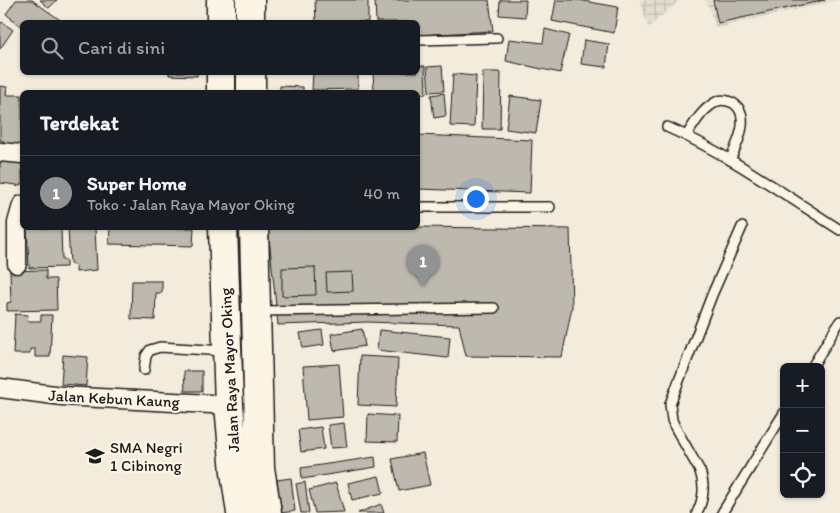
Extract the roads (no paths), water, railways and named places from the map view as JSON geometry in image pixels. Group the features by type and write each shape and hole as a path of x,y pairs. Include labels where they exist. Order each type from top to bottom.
{"main road":[{"path":"221,0 221,20"},
{"path":"250,0 250,20"},
{"path":"221,75 221,90"},
{"path":"251,75 251,90"},
{"name":"Jalan Raya Mayor Oking","path":"223,230 229,405 241,513"},
{"name":"Jalan Raya Mayor Oking","path":"254,230 260,468 267,513"}],"street":[{"path":"0,152 20,154"},
{"path":"17,264 20,214"},
{"name":"Jalan Kebun Kaung","path":"0,388 62,396 229,405"}],"lane":[{"path":"420,40 497,38"},
{"path":"687,135 697,119 711,106 721,100 730,101 739,108 742,130 730,160"},
{"path":"667,127 687,135 730,160 840,230"},
{"path":"420,207 550,207"},
{"path":"697,513 704,496 703,479 672,420 670,404 712,295 742,227"},
{"path":"255,311 494,308"},
{"path":"814,363 840,321"},
{"path":"144,370 146,356 150,350 160,347 227,352"},
{"path":"722,513 780,419"}],"place":[{"name":"Super Home","path":"423,286"},
{"name":"SMA Negri 1 Cibinong","path":"95,456"}]}
